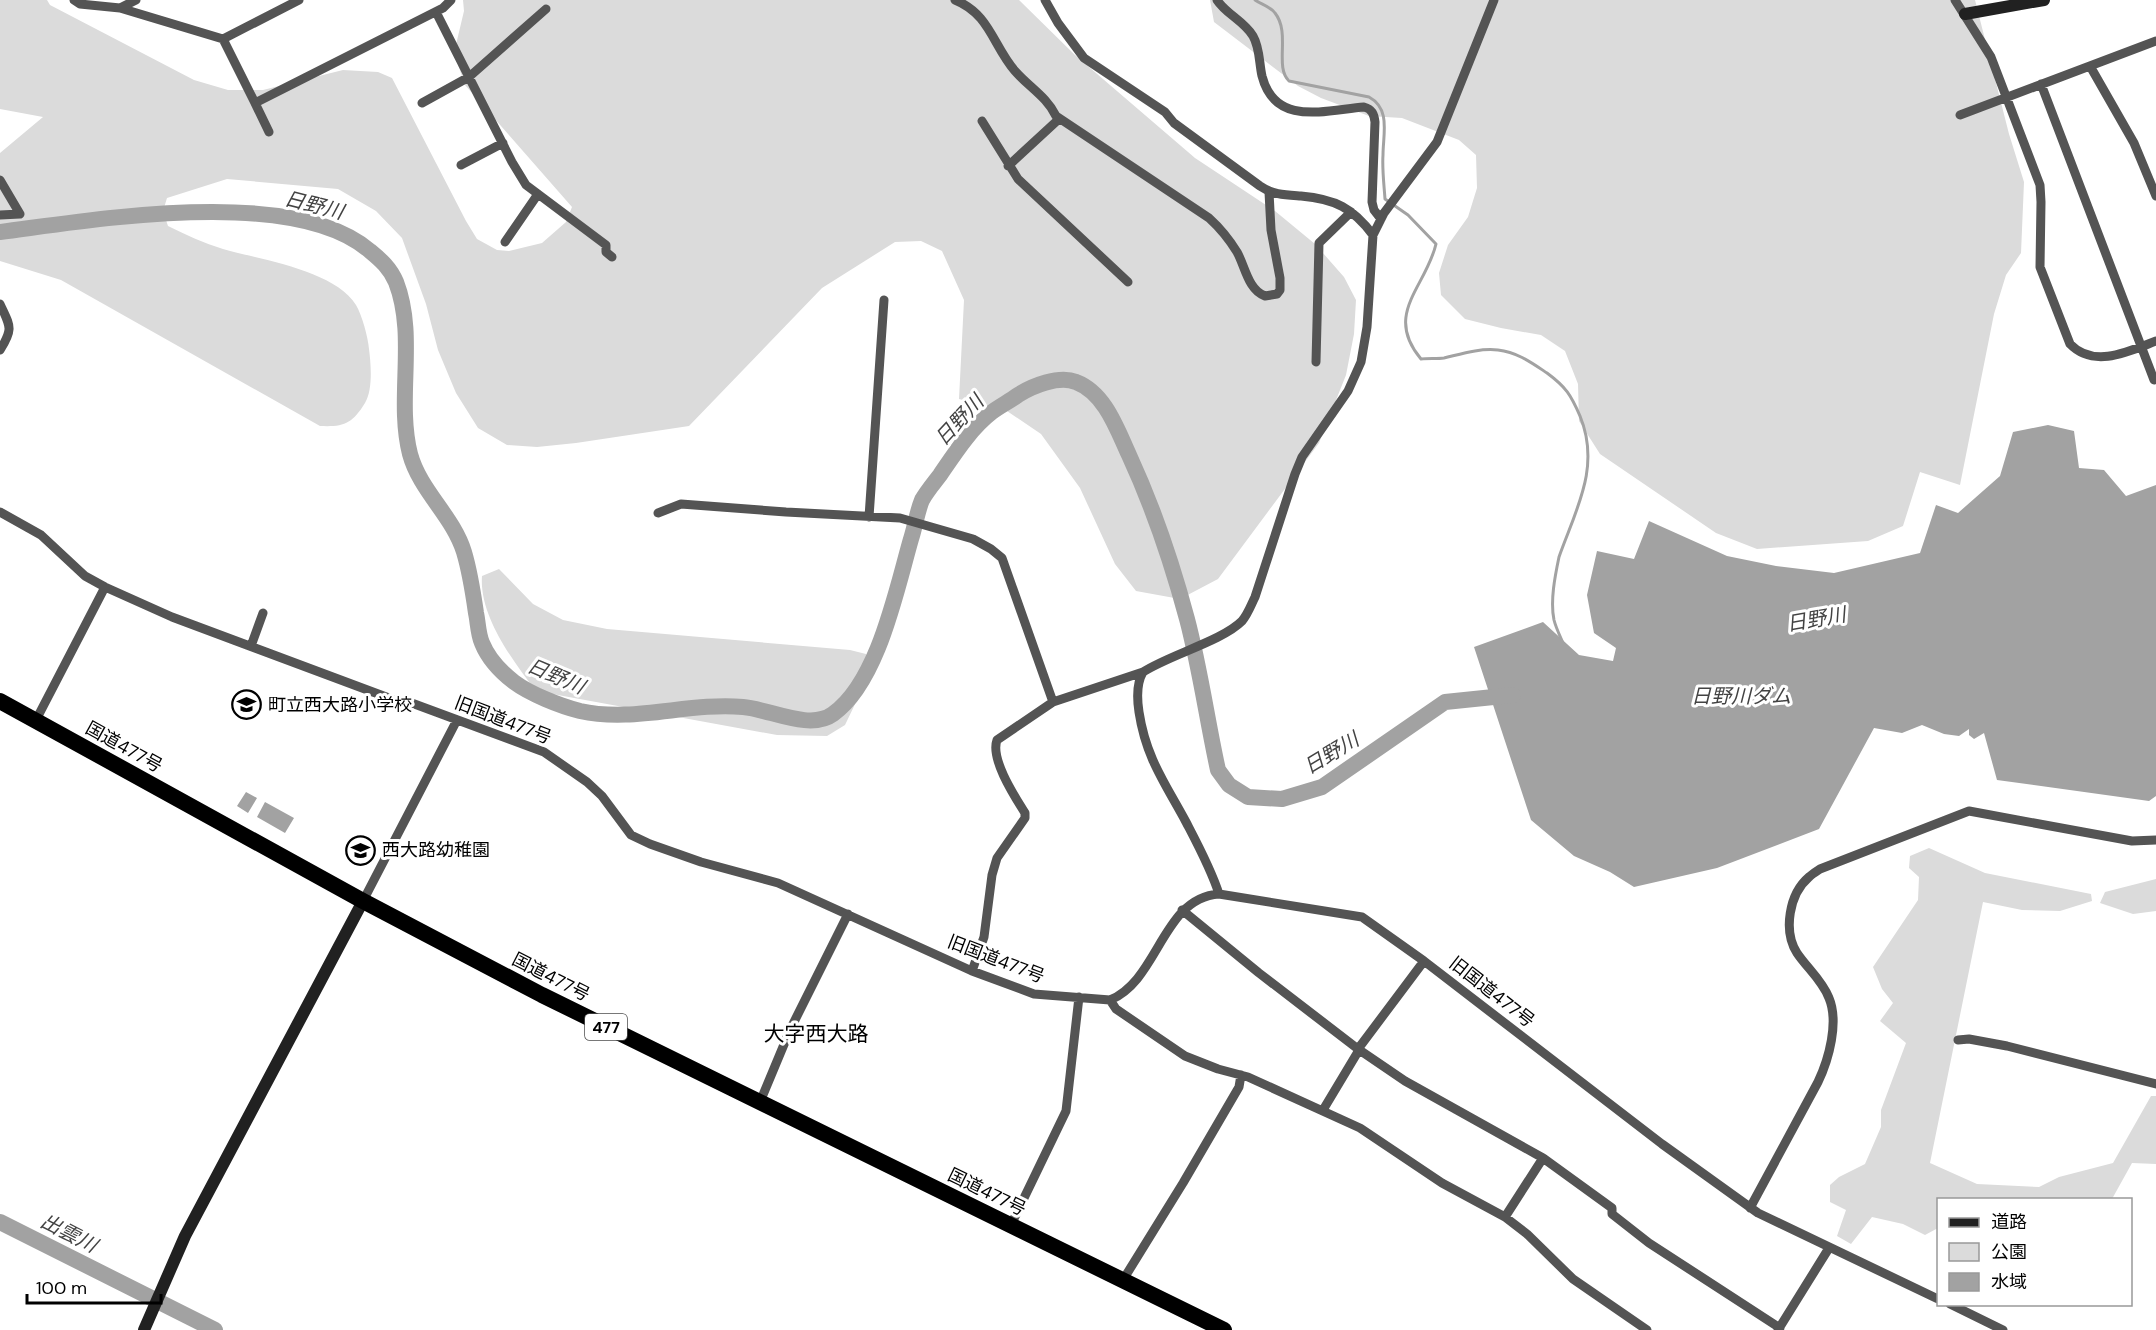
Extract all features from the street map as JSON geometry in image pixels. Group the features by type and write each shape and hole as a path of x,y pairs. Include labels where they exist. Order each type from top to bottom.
{"highway":[{"name":"国道477号","path":"0,701 363,901 542,995 1224,1330"}],"street":[{"path":"74,0 80,4 120,8 223,39 299,0"},
{"path":"120,8 136,0"},
{"path":"255,103 436,12 451,0"},
{"path":"955,0 972,9 983,20 1015,71 1043,97 1059,119 1209,218 1222,230 1237,252 1256,291 1265,296 1277,294 1280,284 1271,230 1269,192"},
{"path":"1045,0 1058,23 1084,58 1165,112 1174,123 1269,192 1318,197 1342,204 1364,222 1373,235"},
{"path":"1216,0 1252,35 1258,49 1265,86 1270,96 1279,105 1297,111 1326,112 1364,107 1372,111 1375,122 1372,202 1374,210 1383,216"},
{"path":"972,971 984,937 992,875 997,858 1025,818 1025,813 1006,780 995,750 997,740 1053,702 1143,672 1155,664 1232,629 1246,615 1255,597 1294,474 1302,457 1348,391 1361,362 1367,327 1373,235 1383,216 1437,142 1446,125 1494,0"},
{"path":"1955,0 1991,57 2040,185 2042,202 2040,267 2070,344 2075,350 2112,357 2156,340"},
{"path":"1965,14 2044,0"},
{"path":"422,103 469,77 546,9"},
{"path":"436,12 502,143 526,185 606,245 606,252 612,257"},
{"path":"223,39 269,132"},
{"path":"1960,115 2156,41"},
{"path":"2090,66 2134,143 2156,196"},
{"path":"2041,84 2154,380"},
{"path":"1008,166 1059,119"},
{"path":"982,121 1018,179 1128,282"},
{"path":"461,165 502,143"},
{"path":"0,180 20,214 0,215"},
{"path":"505,242 538,194"},
{"path":"1316,362 1319,243 1351,212"},
{"path":"869,517 884,300"},
{"path":"0,304 10,326 10,334 0,350"},
{"path":"658,513 681,504 900,518 973,539 1002,558 1053,702"},
{"name":"旧国道477号","path":"0,512 41,535 85,576 172,617 397,701 409,702 544,752 587,782 602,796 631,835 675,853 778,882 972,971 1034,994 1110,1000 1120,996 1140,975 1182,910 1208,895 1219,894 1362,917 1424,961 1662,1144 1750,1208 1937,1299"},
{"path":"36,720 105,587"},
{"path":"251,646 263,613"},
{"path":"1143,672 1139,679 1137,700 1142,730 1153,763 1185,820 1215,880 1219,894"},
{"path":"144,1330 185,1236 457,720"},
{"path":"1750,1208 1818,1082 1823,1071 1832,1031 1830,999 1796,951 1790,934 1789,920 1792,908 1799,891 1809,877 1820,868 1968,811 2132,841 2156,840"},
{"path":"1182,910 1267,980 1359,1049 1405,1081 1542,1158 1612,1208 1612,1214 1649,1243 1782,1329 1829,1248"},
{"path":"760,1102 790,1030 848,914"},
{"path":"1323,1110 1359,1049 1424,961"},
{"path":"1011,1225 1066,1111 1079,997"},
{"path":"1110,1000 1116,1009 1185,1056 1241,1075 1360,1128 1442,1183 1505,1217 1527,1234 1573,1279 1647,1330"},
{"path":"1958,1040 1969,1039 2007,1046 2156,1084"},
{"path":"1123,1280 1239,1087 1241,1075"},
{"path":"1505,1217 1542,1158"},
{"path":"1952,1306 2003,1330"}],"green space":[{"path":"0,0 47,0 50,5 194,80 228,90 263,90 343,70 378,72 392,78 477,239 497,250 509,251 542,243 566,222 572,207 465,85 454,53 464,11 463,0 1019,0 1075,55 1195,158 1275,211 1315,244 1344,277 1356,300 1354,334 1346,375 1319,443 1218,579 1180,599 1136,591 1115,564 1080,488 1041,434 1007,411 959,399 964,300 942,251 921,241 895,242 822,288 689,426 537,447 507,445 478,428 456,393 438,350 426,304 402,238 376,211 338,189 227,179 167,198 163,211 168,226 216,247 276,262 314,275 346,293 356,305 368,344 371,377 368,398 356,416 347,423 320,426 61,280 0,261 0,153 43,117 0,109"},
{"path":"1210,0 1975,0 2009,134 2024,182 2021,253 2006,275 1994,314 1960,485 1920,472 1903,526 1868,541 1757,549 1716,533 1600,454 1579,421 1578,384 1565,351 1541,335 1465,319 1441,295 1439,273 1448,245 1468,217 1477,188 1476,155 1459,140 1402,118 1369,116 1321,98 1298,86 1214,22"},
{"path":"499,569 533,604 563,620 607,629 850,650 866,654 871,671 845,725 827,736 777,735 536,691 499,637 486,607 482,576"},
{"path":"1929,848 1985,873 2091,894 2092,901 2060,911 2022,910 1983,902 1930,1163 1977,1184 2039,1187 2059,1177 2113,1163 2151,1096 2156,1096 2156,1164 2132,1163 2113,1198 1937,1198 1937,1229 1925,1235 1903,1224 1872,1217 1851,1244 1837,1236 1846,1210 1830,1202 1830,1185 1839,1177 1865,1164 1881,1127 1881,1110 1906,1043 1880,1021 1893,1003 1882,989 1873,967 1918,900 1919,877 1909,868 1910,856"},
{"path":"2156,879 2156,911 2133,914 2100,903 2105,892"}],"water":[{"name":"日野川ダム","path":"2048,425 2074,431 2079,468 2104,470 2126,496 2156,485 2156,796 2149,801 1997,780 1984,733 1974,739 1969,735 1969,729 1959,736 1944,734 1922,725 1902,733 1874,728 1819,829 1717,868 1634,887 1610,872 1574,856 1531,820 1474,647 1543,622 1579,655 1613,661 1616,648 1594,633 1587,595 1597,551 1634,559 1649,521 1727,556 1776,566 1834,573 1920,553 1936,505 1958,513 2000,476 2013,432"},
{"path":"246,792 257,798 248,813 237,806"},
{"path":"265,802 294,818 285,833 257,817"}],"waterway":[{"path":"1255,0 1273,11 1280,21 1283,67 1289,81 1369,97 1380,108 1384,123 1385,199 1408,215 1436,244 1406,314 1406,328 1410,343 1421,359 1444,358 1484,350 1512,353 1554,378 1571,397 1577,409 1586,435 1587,470 1579,505 1559,557 1555,580 1553,613 1563,643"},
{"name":"日野川","path":"0,232 139,215 192,212 245,213 293,219 336,231 374,254 394,277 402,303 406,346 406,433 410,454 421,480 452,527 464,552 482,643 495,664 514,682 537,695 572,709 621,715 723,706 743,707 801,720 824,719 833,714 849,699 874,658 892,609 919,509 926,493 984,418 1031,388 1046,382 1062,380 1076,382 1095,394 1115,423 1138,475 1168,556 1187,619 1218,770 1229,785 1248,797 1282,799 1322,787 1445,702 1513,695"},
{"name":"出雲川","path":"0,1222 215,1330"}],"place":[{"name":"町立西大路小学校","path":"247,705"},
{"name":"西大路幼稚園","path":"361,850"}],"district":[{"name":"大字西大路","path":"816,1034"}]}
